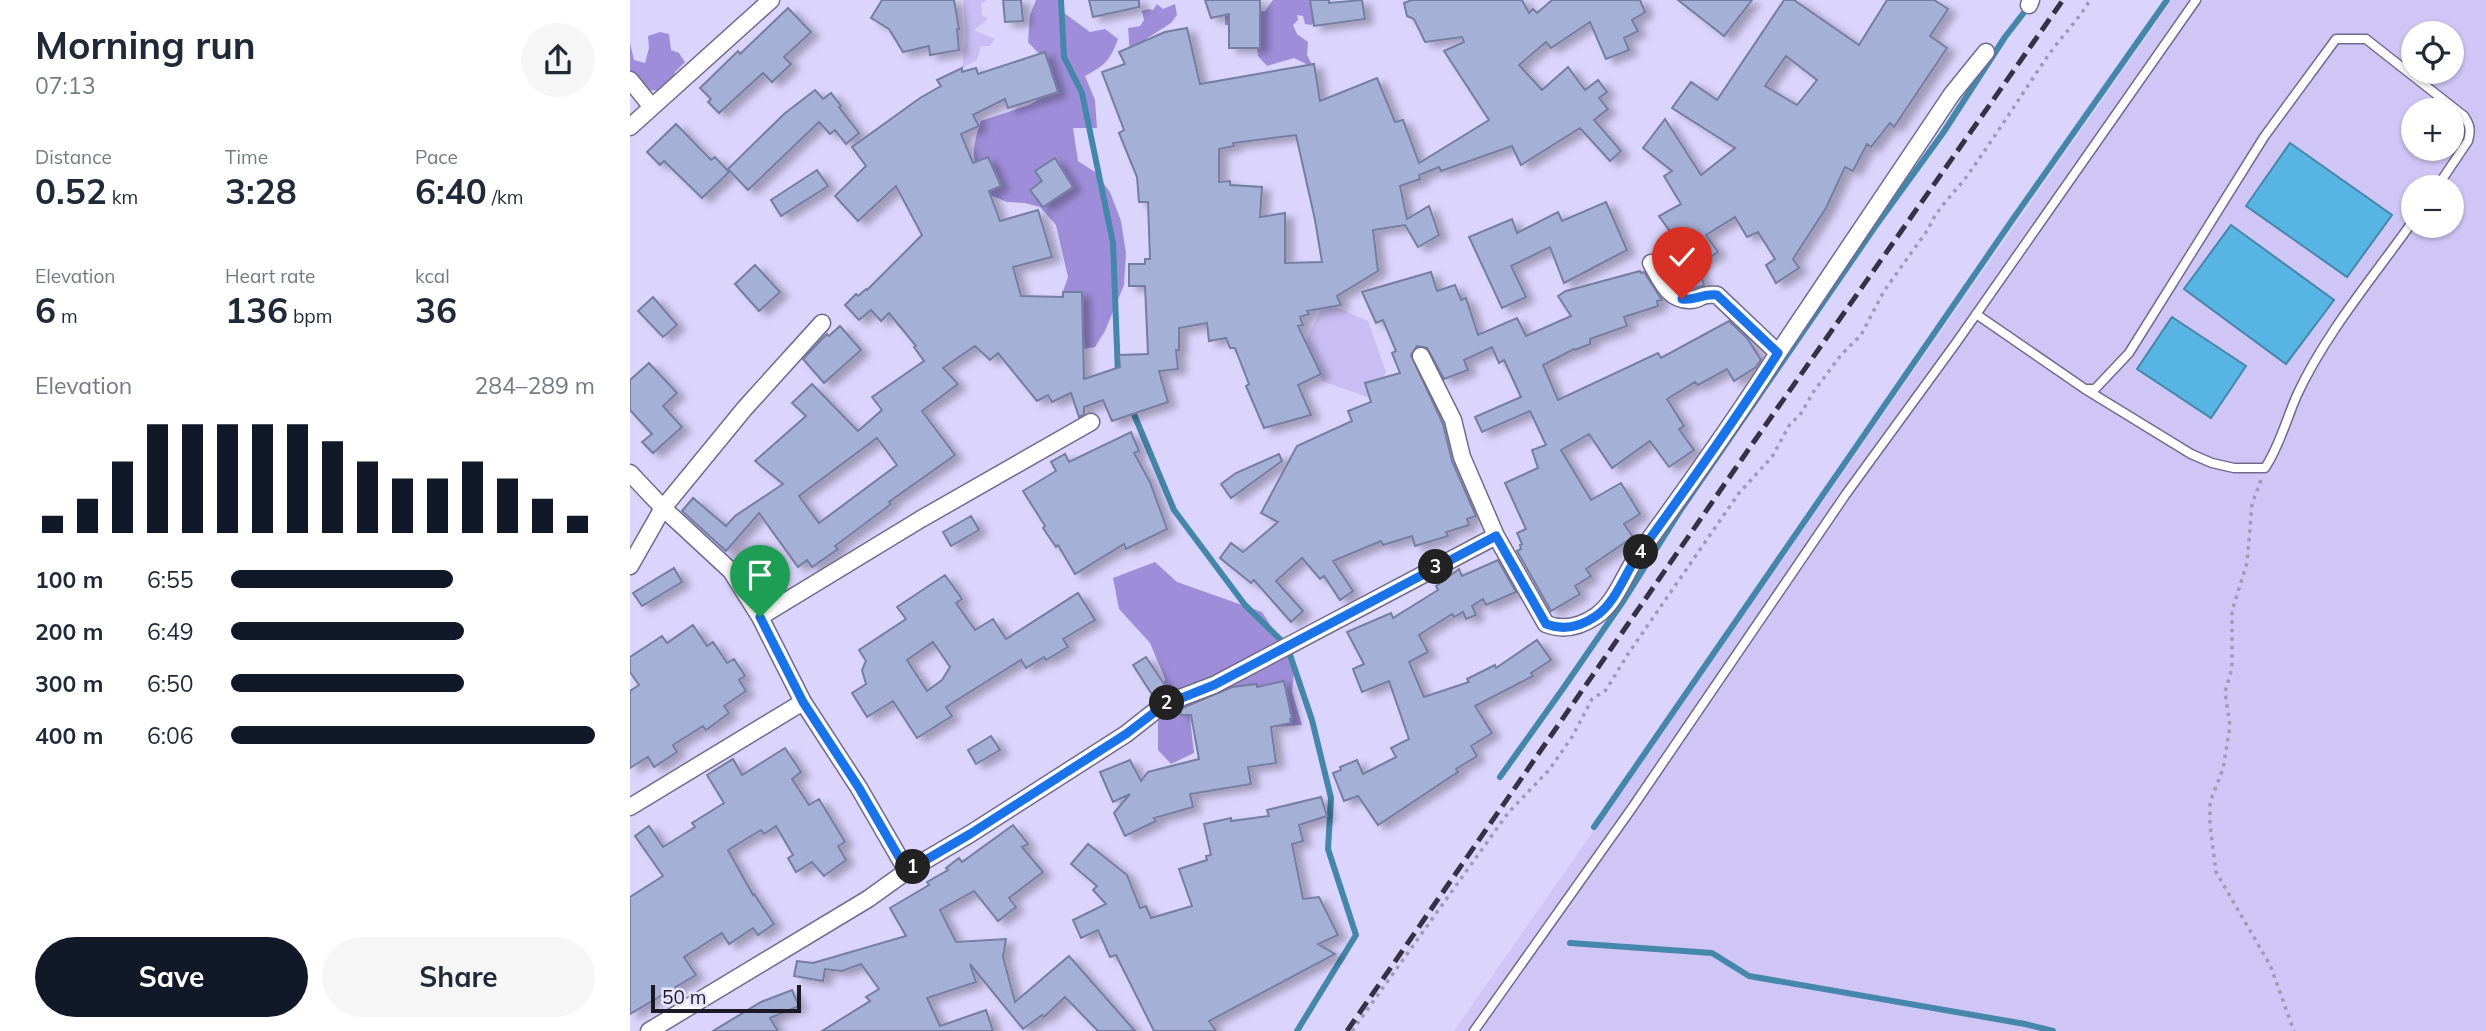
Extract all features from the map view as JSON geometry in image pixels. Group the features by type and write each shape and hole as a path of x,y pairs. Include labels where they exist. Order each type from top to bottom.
{"street":[{"path":"630,127 771,0"},
{"path":"1421,356 1453,420 1462,457 1496,536 1546,624 1558,629 1576,627 1597,616 1611,601 1636,558 1729,428 1952,94 1986,52"},
{"path":"630,80 651,106"},
{"path":"1651,263 1668,292 1682,299 1692,300 1705,293 1717,295 1778,353"},
{"path":"630,566 663,508 753,399 822,323"},
{"path":"760,617 921,519 1091,422"},
{"path":"630,473 663,508 731,571 760,617 803,702 859,788 907,871"},
{"path":"649,1031 868,899 907,871 1126,734 1164,705 1214,685 1496,536"},
{"path":"630,807 803,702"}],"lane":[{"path":"1474,1031 1632,807 1846,494 2196,0"},
{"path":"2085,389 2095,388 2129,353 2264,137 2336,39 2366,39 2464,116 2469,123 2468,141 2445,175"},
{"path":"1976,314 2085,389 2191,454 2234,468 2265,468 2276,451 2297,395 2329,340 2401,238"}],"path":[{"path":"1352,1031 1508,813 1549,770 1572,737 1592,699 1606,690 1739,493 1772,457 1790,424 1800,415 1814,391 1841,355 1861,335 1878,300 1929,228 1931,221 1966,177 2046,59 2077,22 2090,0"},
{"path":"2265,468 2252,504 2247,563 2232,611 2232,668 2225,692 2230,726 2223,769 2210,802 2210,825 2216,872 2270,965 2294,1031"}],"shaded area":[{"path":"963,0 987,0 981,4 982,15 988,19 974,30 995,39 990,46 981,46 977,60 962,68 966,33"},
{"path":"1036,0 1061,0 1060,10 1090,32 1105,29 1118,39 1106,62 1085,76 1095,100 1097,128 1073,128 1078,161 1095,172 1110,192 1121,221 1126,253 1124,285 1105,331 1095,347 1077,350 1062,294 1068,277 1056,225 1040,207 1007,202 988,194 974,158 981,121 1029,105 1048,94 1041,56 1028,42 1030,15"},
{"path":"1273,0 1316,0 1315,21 1312,25 1305,24 1303,16 1297,15 1298,20 1293,25 1297,34 1308,42 1307,55 1314,68 1294,58 1267,66 1258,56 1256,40 1242,26 1225,25 1225,16 1265,11"},
{"path":"2172,0 2486,0 2486,1031 1454,1031"},
{"path":"1157,4 1163,9 1175,4 1177,15 1171,23 1146,39 1145,54 1130,54 1128,28 1140,26 1144,20 1142,11 1153,10"},
{"path":"660,32 669,34 671,50 679,53 685,62 675,72 670,90 630,91 630,43 634,60 645,63 649,48 648,36"},
{"path":"1325,302 1368,321 1386,372 1373,399 1322,381 1305,342"},
{"path":"1155,562 1177,582 1262,612 1295,663 1292,691 1302,725 1260,728 1237,723 1231,684 1188,700 1194,753 1171,764 1158,750 1158,701 1165,679 1150,643 1119,609 1113,578"}],"water":[{"path":"2290,143 2392,215 2347,277 2246,206"},
{"path":"2231,225 2334,300 2286,364 2184,289"},
{"path":"2172,317 2246,366 2211,418 2137,369"}],"building":[{"path":"882,0 954,0 959,50 930,55 929,46 903,52 889,29 871,18"},
{"path":"1003,0 1021,0 1023,21 1005,22"},
{"path":"1089,0 1139,0 1139,7 1093,17"},
{"path":"1205,0 1260,0 1260,48 1229,48 1229,14 1211,18"},
{"path":"1310,0 1329,0 1329,3 1362,0 1365,19 1314,26"},
{"path":"1412,0 1522,0 1529,13 1533,9 1537,13 1552,0 1640,0 1645,12 1632,20 1638,31 1624,38 1629,50 1606,59 1590,22 1551,48 1546,42 1519,65 1542,90 1568,67 1585,90 1598,80 1607,92 1599,98 1608,109 1594,120 1621,151 1610,161 1580,128 1521,165 1512,146 1441,171 1439,167 1419,175 1420,179 1400,186 1407,219 1429,206 1439,235 1418,247 1405,225 1373,230 1378,271 1337,296 1341,305 1307,311 1309,314 1300,317 1303,325 1298,326 1321,374 1298,385 1311,415 1264,428 1246,386 1249,384 1235,348 1230,348 1226,338 1209,341 1207,323 1179,328 1179,350 1176,350 1178,369 1159,371 1168,402 1112,421 1103,400 1084,407 1084,414 1079,417 1071,393 1052,402 1048,395 1037,401 998,353 990,360 975,346 943,368 958,384 922,411 955,455 889,502 891,504 835,546 838,549 812,567 807,560 798,567 759,513 726,551 682,511 693,498 726,526 735,516 783,484 755,461 806,416 792,403 812,384 858,431 882,410 872,397 924,361 914,347 916,346 889,313 881,321 871,310 859,320 845,305 856,294 858,296 867,290 922,235 896,186 858,221 835,196 866,166 852,147 941,86 937,80 962,68 962,72 976,68 978,74 1045,52 1058,92 1008,108 1005,99 973,115 979,126 961,134 973,163 988,157 1001,186 989,191 1000,221 1038,210 1052,257 1013,267 1021,296 1063,297 1063,292 1082,292 1084,379 1120,367 1119,355 1148,354 1145,286 1129,286 1129,264 1145,264 1145,259 1150,259 1148,202 1139,202 1137,177 1119,133 1124,130 1102,72 1125,64 1119,52 1165,32 1187,28 1200,84 1314,64 1320,101 1377,78 1395,122 1403,120 1419,163 1489,120 1444,51 1464,42 1462,37 1425,42 1414,19 1407,16 1404,3","holes":["1296,135 1315,220 1322,262 1285,263 1285,213 1260,217 1262,187 1230,185 1230,181 1219,182 1219,149 1234,146 1233,143","877,438 897,465 819,523 799,496"]},
{"path":"1678,0 1752,0 1724,36"},
{"path":"1784,0 1794,0 1859,45 1887,0 1934,0 1948,9 1930,36 1947,48 1894,127 1890,123 1871,147 1867,144 1853,171 1845,167 1826,208 1793,259 1799,268 1776,283 1766,265 1775,259 1758,232 1747,237 1735,217 1706,235 1718,252 1698,265 1704,285 1685,289 1674,281 1664,265 1689,258 1659,216 1681,204 1664,176 1672,171 1643,148 1665,119 1701,175 1735,148 1672,108 1691,82 1717,100","holes":["1786,56 1817,80 1797,105 1765,86"]},
{"path":"788,8 811,32 784,57 791,64 772,82 763,73 719,113 708,102 711,99 700,88"},
{"path":"815,90 823,99 831,93 859,133 846,144 835,130 830,134 819,122 748,190 728,169 784,114"},
{"path":"676,124 711,160 715,157 729,172 702,198 664,161 660,165 647,152"},
{"path":"1055,158 1073,187 1043,207 1030,190 1042,181 1035,171"},
{"path":"817,170 828,186 781,216 771,200"},
{"path":"1606,202 1627,250 1564,283 1550,247 1511,266 1526,297 1502,308 1469,237 1512,219 1517,233 1558,212 1562,221"},
{"path":"755,265 780,292 759,311 735,284"},
{"path":"1431,272 1437,291 1455,285 1461,300 1466,298 1478,335 1517,318 1526,336 1571,316 1558,296 1566,291 1644,272 1662,300 1657,301 1658,306 1624,317 1627,326 1590,339 1590,344 1543,365 1558,400 1658,353 1661,358 1729,321 1747,338 1761,360 1756,367 1734,381 1727,369 1698,385 1695,382 1667,399 1684,426 1679,429 1694,450 1669,467 1650,441 1612,468 1589,434 1561,450 1591,500 1621,483 1640,514 1624,524 1633,537 1586,569 1591,576 1575,586 1580,594 1551,611 1517,551 1522,544 1517,533 1526,529 1505,483 1538,468 1532,450 1546,445 1530,411 1482,432 1475,417 1521,397 1504,360 1499,363 1492,347 1464,360 1468,370 1444,379 1427,348 1417,346 1411,355 1443,424 1452,461 1476,516 1467,519 1469,525 1446,532 1448,536 1415,546 1412,536 1383,545 1381,541 1333,561 1353,591 1340,600 1324,576 1320,579 1302,558 1276,581 1303,611 1291,622 1254,580 1251,583 1220,558 1231,543 1243,552 1278,522 1261,513 1297,446 1352,421 1348,411 1371,402 1365,383 1400,373 1392,353 1396,351 1383,320 1376,323 1362,292"},
{"path":"653,297 677,325 663,337 638,311"},
{"path":"840,326 861,350 824,383 803,359 827,334 829,336"},
{"path":"649,363 677,393 663,406 682,427 653,453 642,442 652,434 630,410 630,380"},
{"path":"1131,432 1139,451 1134,453 1150,482 1167,529 1126,549 1124,544 1075,574 1058,545 1056,547 1043,528 1045,526 1023,491 1056,471 1051,462 1065,454 1069,462"},
{"path":"1279,454 1282,461 1231,498 1221,484 1236,473"},
{"path":"971,516 979,530 951,546 943,532"},
{"path":"1498,560 1516,592 1486,605 1483,599 1472,606 1476,615 1466,619 1463,612 1454,617 1452,614 1419,635 1428,652 1409,662 1424,697 1469,682 1467,679 1495,665 1496,668 1537,640 1551,660 1531,673 1533,676 1475,706 1492,733 1471,746 1477,756 1456,769 1458,772 1378,825 1358,796 1344,801 1333,773 1357,760 1363,774 1396,757 1391,748 1409,739 1389,681 1362,692 1353,669 1364,664 1347,632 1391,613 1393,618 1438,590 1436,586 1459,569 1462,576"},
{"path":"674,568 682,582 642,606 633,593"},
{"path":"945,575 962,599 956,603 975,630 993,619 1006,639 1078,593 1095,620 1063,639 1068,647 1046,660 1044,657 1026,668 1021,660 946,707 952,716 917,738 893,701 867,717 852,693 866,684 862,670 866,661 859,650 906,619 897,607","holes":["933,642 950,667 942,680 927,691 907,660"]},
{"path":"693,625 707,646 713,642 727,663 734,659 745,676 739,680 746,691 724,706 729,713 706,730 703,726 673,745 677,752 654,767 648,757 630,768 630,691 639,685 630,672 630,657 662,636 667,643"},
{"path":"1146,657 1166,687 1153,696 1133,665"},
{"path":"1284,681 1292,719 1291,723 1271,727 1276,763 1248,767 1251,784 1190,794 1193,807 1154,818 1156,821 1125,836 1114,813 1130,794 1113,802 1100,772 1130,760 1141,781 1148,772 1199,759 1191,715 1181,715 1180,709 1232,687 1257,684 1257,687"},
{"path":"991,736 1000,750 976,764 968,750"},
{"path":"785,748 801,772 792,779 809,805 819,799 845,842 838,846 846,860 824,876 812,862 796,872 788,858 793,855 776,826 764,834 761,830 728,850 753,895 774,924 758,935 753,928 729,944 722,933 684,957 696,975 630,1014 630,897 663,876 635,836 649,826 663,847 695,827 692,823 724,803 707,775 733,759 742,775"},
{"path":"1321,797 1327,816 1299,825 1303,841 1292,844 1303,899 1319,897 1338,935 1318,944 1335,954 1209,1021 1216,1031 1154,1031 1116,955 1110,957 1098,930 1081,938 1073,920 1106,904 1093,890 1097,886 1071,864 1088,844 1127,875 1140,908 1146,906 1151,918 1192,906 1179,869 1207,860 1206,856 1211,855 1204,824 1231,818 1231,821 1269,816 1267,810"},
{"path":"1013,825 1028,844 1022,847 1043,872 1009,898 1016,907 998,921 974,891 940,910 956,942 1006,939 1003,957 1015,1002 1069,956 1135,1031 1098,1031 1065,997 1044,1017 1042,1015 1023,1029 970,964 976,982 927,998 940,1026 986,1010 993,1031 822,1031 870,1001 866,997 879,989 861,964 842,971 825,969 823,981 794,976 797,961 813,963 906,936 890,908 929,885 927,882 948,870 946,868 959,858 962,862"},
{"path":"792,990 799,1006 770,1018 778,1031 713,1031 761,1002"}],"waterway":[{"path":"1061,0 1064,57 1082,93 1113,243 1118,375"},
{"path":"1594,827 2167,0"},
{"path":"1500,777 1624,600 1682,508 1877,224 1943,133 2005,37 2029,6"},
{"path":"1131,407 1174,510 1245,605 1287,646 1312,720 1331,798 1328,849 1356,935 1297,1031"},
{"path":"1570,943 1712,953 1749,976 2053,1031"}],"railway":[{"path":"1347,1031 2063,0"}],"route":[{"path":"760,617 803,702 859,788 907,871 1126,734 1164,705 1214,685 1496,536 1546,624 1558,629 1576,627 1597,616 1611,601 1636,558 1699,471 1778,353 1717,295 1705,293 1692,300 1682,299"}]}
